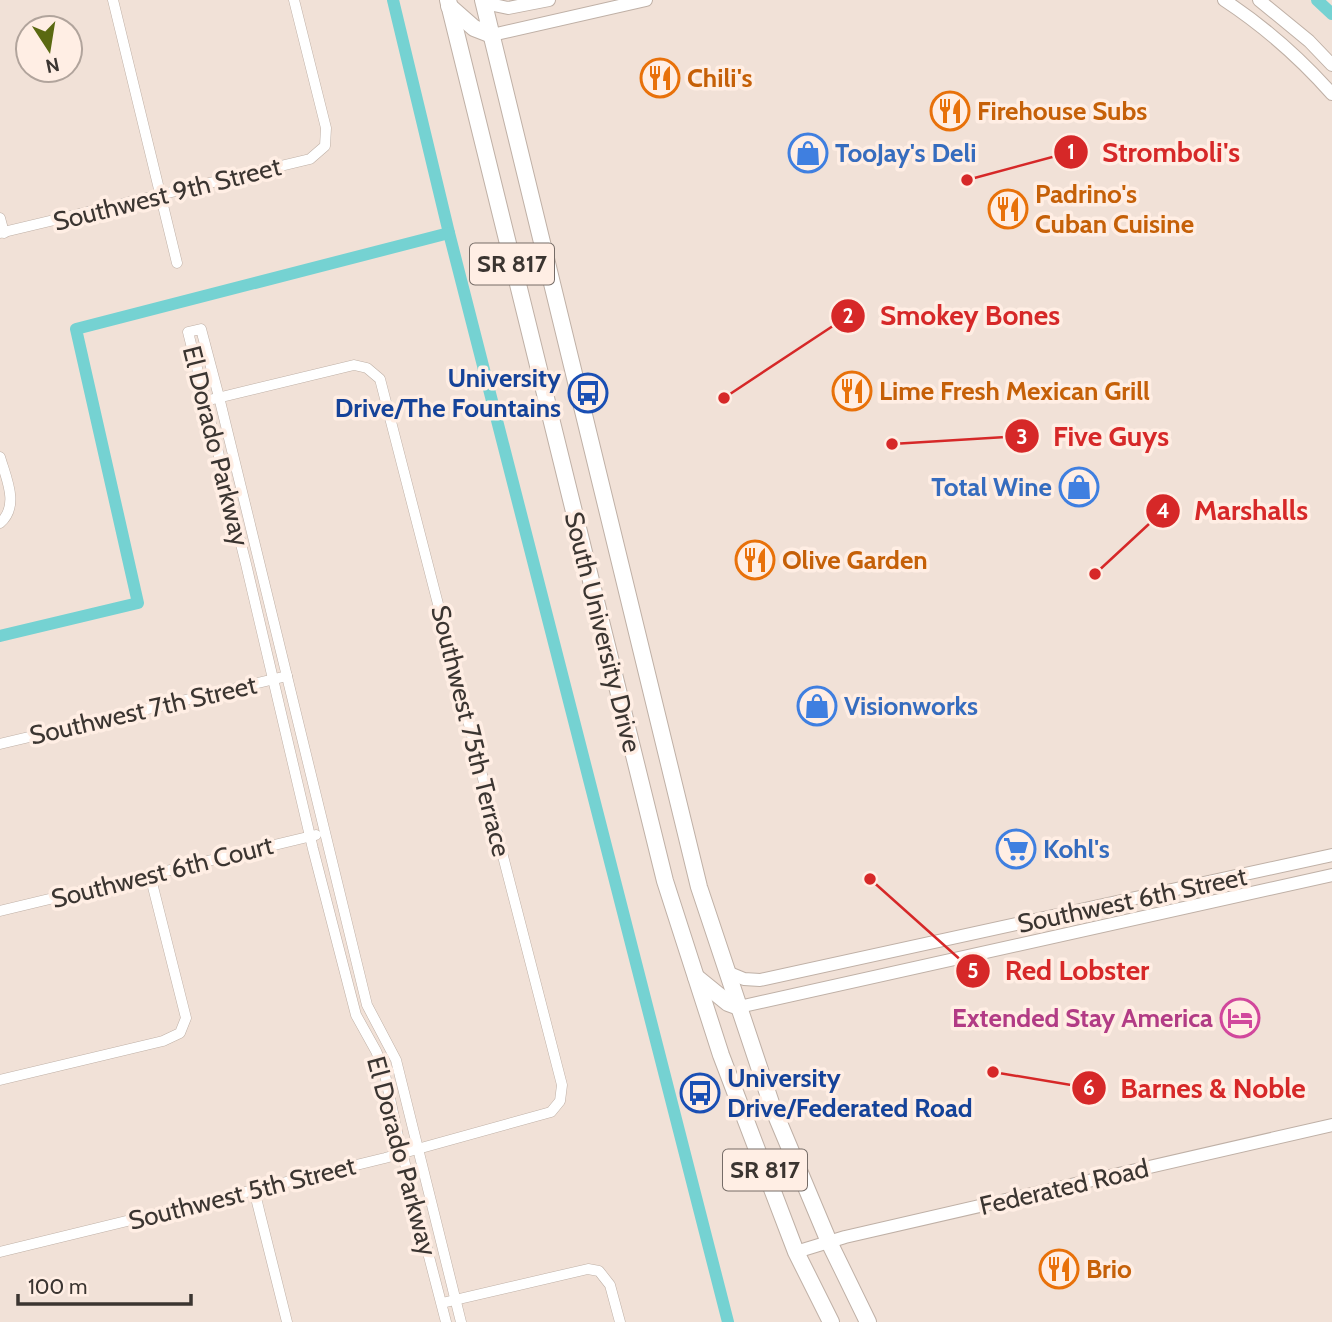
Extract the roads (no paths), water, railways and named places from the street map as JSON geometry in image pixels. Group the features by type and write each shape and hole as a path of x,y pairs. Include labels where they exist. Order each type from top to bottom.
{"main road":[{"name":"South University Drive","path":"483,2 699,887 772,1106 829,1242"},
{"name":"South University Drive","path":"448,3 659,859 720,1055 796,1252"},
{"path":"448,3 474,28 492,35"},
{"path":"695,976 728,1003 739,1007"},
{"name":"SR 817","path":"829,1242 868,1322"},
{"name":"SR 817","path":"796,1252 831,1322"}],"street":[{"path":"113,0 177,263"},
{"name":"Southwest 9th Street","path":"2,233 310,159 325,146 326,128 295,0"},
{"path":"483,2 508,8 549,0"},
{"path":"492,35 646,0"},
{"path":"1224,0 1276,38 1305,64 1332,94"},
{"path":"1259,0 1309,41 1332,65"},
{"path":"0,218 2,233"},
{"name":"El Dorado Parkway","path":"446,1322 402,1153 384,1070 356,1015 188,332 201,329 367,1005 396,1060 461,1322"},
{"name":"Southwest 75th Terrace","path":"219,397 354,365 367,368 380,379 562,1085 560,1101"},
{"path":"205,401 219,397"},
{"path":"0,457 11,499 8,516 0,523"},
{"name":"Southwest 7th Street","path":"0,744 287,676"},
{"name":"Southwest 6th Court","path":"0,911 325,833"},
{"name":"Southwest 6th Street","path":"727,972 744,979 760,980 1332,855"},
{"path":"0,1080 163,1041 180,1033 186,1018 150,874"},
{"name":"Southwest 6th Street","path":"739,1007 1332,876"},
{"name":"Southwest 5th Street","path":"0,1252 418,1149 551,1112 560,1101"},
{"name":"Federated Road","path":"796,1252 829,1242 1332,1125"},
{"path":"254,1189 287,1322"},
{"path":"442,1303 575,1270 599,1271 610,1285 620,1322"}],"waterway":[{"path":"393,0 449,233 728,1322"},
{"path":"1317,0 1332,14"},
{"path":"0,636 138,603 76,329 449,233"}],"place":[{"name":"Chili's","path":"660,78"},
{"name":"Firehouse Subs","path":"950,111"},
{"name":"TooJay's Deli","path":"808,153"},
{"name":"Stromboli's","path":"967,180"},
{"name":"Padrino's Cuban Cuisine","path":"1008,209"},
{"name":"Lime Fresh Mexican Grill","path":"852,391"},
{"name":"University Drive/The Fountains","path":"588,393"},
{"name":"Smokey Bones","path":"724,398"},
{"name":"Five Guys","path":"892,444"},
{"name":"Total Wine","path":"1079,487"},
{"name":"Olive Garden","path":"755,560"},
{"name":"Marshalls","path":"1095,574"},
{"name":"Visionworks","path":"817,706"},
{"name":"Kohl's","path":"1016,849"},
{"name":"Red Lobster","path":"870,879"},
{"name":"Extended Stay America","path":"1240,1018"},
{"name":"Barnes & Noble","path":"993,1072"},
{"name":"University Drive/Federated Road","path":"700,1093"},
{"name":"Brio","path":"1059,1269"}]}
